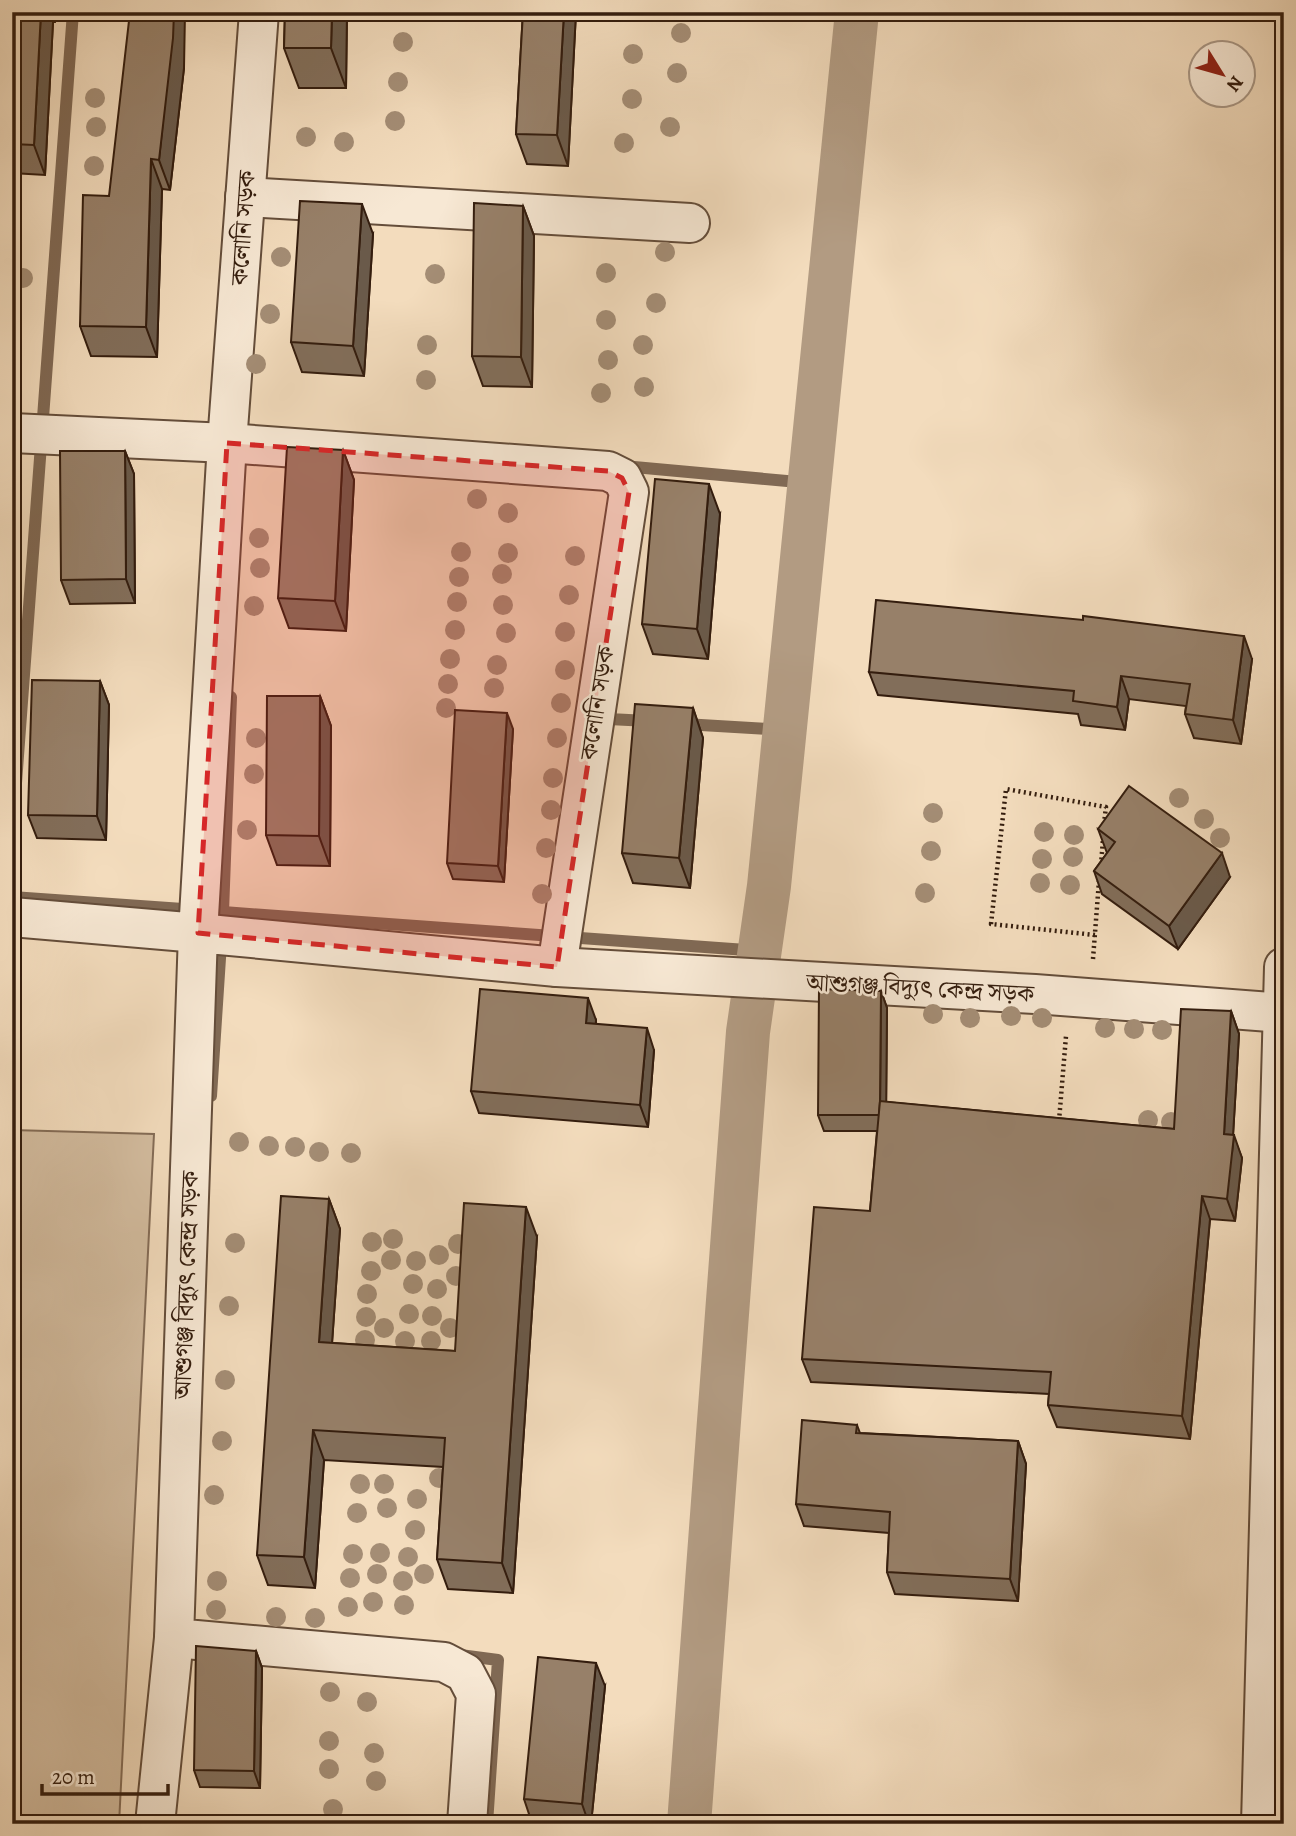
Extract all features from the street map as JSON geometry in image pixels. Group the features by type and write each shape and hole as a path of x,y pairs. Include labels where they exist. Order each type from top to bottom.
{"street":[{"name":"কলোনি সড়ক","path":"198,933 227,443 259,12"},
{"path":"245,197 690,223"},
{"name":"কলোনি সড়ক","path":"12,433 227,443 608,471 622,478 629,492 557,967"},
{"path":"12,917 557,967"},
{"name":"আশুগঞ্জ বিদ্যুৎ কেন্দ্র সড়ক","path":"155,1824 174,1638 198,933"},
{"name":"আশুগঞ্জ বিদ্যুৎ কেন্দ্র সড়ক","path":"557,967 895,985 1283,1013"},
{"path":"1261,1824 1284,968"},
{"path":"174,1638 443,1662 465,1673 476,1694 467,1824"}],"path":[{"path":"1058,1132 1079,997 1095,935 1106,807 1006,789 991,924 1095,935"}],"highlighted area":[{"path":"227,443 608,471 622,478 629,492 557,967 198,933"}],"shaded area":[{"path":"12,1130 154,1134 119,1824 12,1824"}],"building":[{"path":"12,12 41,12 34,145 12,144"},
{"path":"130,12 174,12 159,160 151,159 146,327 80,326 83,195 109,196"},
{"path":"285,12 332,12 331,48 284,48"},
{"path":"523,12 564,12 557,135 516,134"},
{"path":"300,201 362,204 353,346 291,342"},
{"path":"474,203 523,206 521,357 472,356"},
{"path":"287,447 343,450 335,601 278,598"},
{"path":"60,451 125,451 126,579 61,580"},
{"path":"655,479 709,484 697,629 642,624"},
{"path":"876,600 1083,620 1083,616 1244,636 1233,720 1185,714 1190,684 1121,676 1117,707 1073,701 1074,691 869,672"},
{"path":"32,680 100,681 97,816 28,815"},
{"path":"267,696 320,696 319,836 266,835"},
{"path":"635,704 693,708 679,858 622,853"},
{"path":"455,710 507,713 498,866 447,863"},
{"path":"1129,786 1222,853 1169,926 1094,871 1115,842 1098,829"},
{"path":"480,989 588,998 586,1023 647,1028 640,1105 471,1091"},
{"path":"819,989 881,991 879,1115 818,1115"},
{"path":"1181,1009 1231,1011 1224,1134 1234,1135 1227,1199 1202,1196 1182,1416 1048,1405 1051,1372 802,1359 814,1207 870,1211 880,1101 1174,1129"},
{"path":"281,1196 329,1199 319,1342 455,1351 464,1203 526,1207 502,1563 437,1559 445,1438 313,1430 304,1557 257,1555"},
{"path":"802,1420 857,1425 856,1433 1018,1441 1010,1579 887,1572 890,1512 796,1504"},
{"path":"196,1646 256,1651 254,1771 194,1770"},
{"path":"538,1657 596,1663 582,1804 524,1799"}],"waterway":[{"path":"12,837 73,12"},
{"path":"689,1824 748,1032 769,886 857,12"},
{"path":"623,466 809,483"},
{"path":"215,911 223,912 231,697"},
{"path":"611,710 609,719 648,721"},
{"path":"684,724 785,730"},
{"path":"12,897 197,910"},
{"path":"211,1096 223,912 760,951"},
{"path":"460,1655 498,1660 487,1824"}]}
